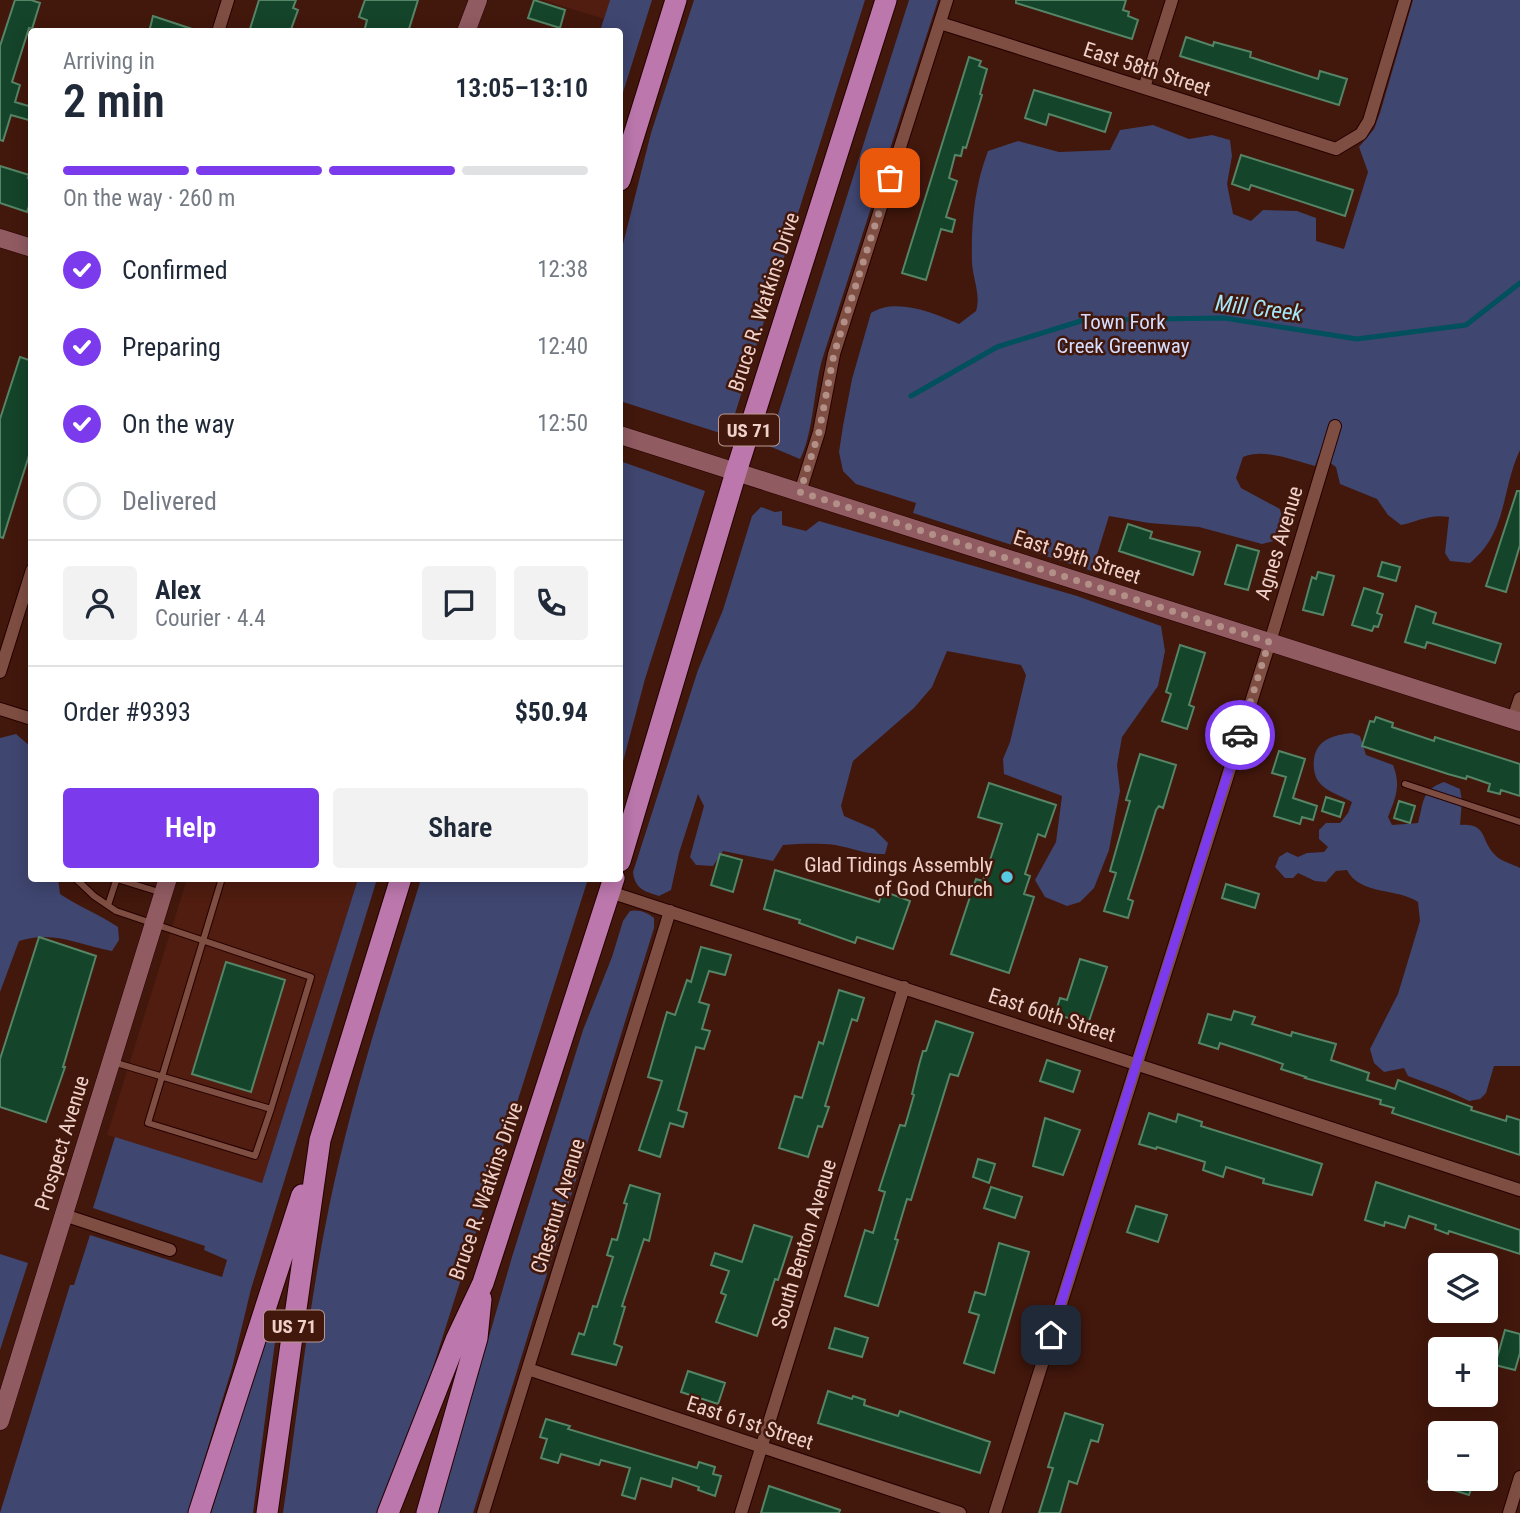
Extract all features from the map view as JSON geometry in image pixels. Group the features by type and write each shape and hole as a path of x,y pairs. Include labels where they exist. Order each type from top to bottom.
{"highway":[{"path":"623,170 676,0"},
{"name":"Bruce R. Watkins Drive","path":"623,851 736,472 886,0"},
{"name":"US 71","path":"267,1513 320,1140 400,882"},
{"name":"Bruce R. Watkins Drive","path":"388,1513 456,1340 483,1283 612,885"},
{"path":"200,1513 320,1140"},
{"path":"427,1513 477,1338 483,1283"}],"street":[{"path":"219,28 228,0"},
{"path":"468,28 478,0"},
{"path":"800,492 819,432 834,354 947,0"},
{"path":"1144,88 1172,0"},
{"name":"East 58th Street","path":"940,23 1336,149 1361,134 1369,121 1405,0"},
{"path":"0,238 28,247"},
{"name":"Agnes Avenue","path":"995,1513 1335,426"},
{"name":"East 59th Street","path":"623,436 1516,721"},
{"path":"0,672 28,583"},
{"path":"1516,721 1520,698"},
{"path":"0,709 28,718"},
{"name":"East 60th Street","path":"612,885 670,911 1520,1190"},
{"name":"Prospect Avenue","path":"0,1421 166,886"},
{"name":"Chestnut Avenue","path":"483,1513 670,911"},
{"name":"South Benton Avenue","path":"741,1513 904,987"},
{"path":"64,1215 170,1250"},
{"name":"East 61st Street","path":"528,1369 960,1513"},
{"path":"1509,1513 1520,1477"}],"lane":[{"path":"1405,784 1520,822"},
{"path":"79,882 94,897 116,911 154,925 203,941 312,977 255,1156 148,1123 162,1076 203,941 221,882"},
{"path":"108,905 116,882"},
{"path":"138,882 166,886"},
{"path":"112,1061 271,1109"}],"shaded area":[{"path":"543,0 610,0 604,19"},
{"path":"186,882 357,882 262,1183 107,1135"}],"green space":[{"path":"610,0 652,0 623,92 623,28 601,28"},
{"path":"694,0 865,0 729,433 720,433 623,402 623,244 651,133"},
{"path":"909,0 938,0 822,360 811,425 800,459 769,446 769,443"},
{"name":"Town Fork Creek Greenway","path":"1413,0 1520,0 1520,450 1498,524 1482,551 1470,563 1450,561 1445,553 1449,517 1430,517 1401,525 1388,515 1377,499 1340,484 1336,467 1319,455 1315,466 1269,454 1243,457 1236,478 1241,488 1280,509 1284,526 1278,540 1262,544 1199,527 1109,516 1092,571 913,513 916,503 856,484 843,471 839,452 843,426 852,379 871,313 892,306 915,308 959,324 976,311 977,293 972,263 973,220 979,179 988,151 1018,141 1059,152 1110,150 1120,130 1153,125 1189,139 1212,135 1230,140 1232,156 1227,184 1233,214 1251,221 1263,210 1297,211 1316,218 1316,241 1344,249 1368,172 1359,147 1374,129 1380,113"},
{"path":"623,462 705,491 645,679 623,762"},
{"path":"761,507 775,512 782,511 782,525 806,531 819,521 1077,596 1161,626 1165,651 1158,686 1122,737 1117,765 1120,791 1109,850 1094,888 1080,902 1067,906 1045,897 1035,880 1056,842 1062,796 1004,774 1003,759 1010,742 1026,675 1021,665 947,651 932,687 914,708 853,761 841,806 844,816 874,829 888,843 885,854 828,844 783,845 773,861 723,851 713,866 696,865 690,857 704,806 698,794 679,853 671,890 659,896 638,886 633,872 698,670 723,610 752,516"},
{"path":"1352,733 1360,736 1366,755 1393,765 1397,785 1388,817 1392,825 1418,823 1427,793 1444,782 1460,789 1460,825 1475,827 1497,857 1520,868 1520,1066 1494,1066 1486,1093 1480,1099 1469,1101 1408,1076 1404,1068 1384,1072 1374,1063 1370,1049 1398,994 1420,921 1418,902 1360,884 1347,870 1336,871 1326,882 1315,881 1298,873 1293,878 1285,878 1275,867 1279,857 1287,852 1298,857 1307,853 1324,852 1328,847 1319,839 1319,830 1326,823 1340,823 1348,813 1352,802 1321,785 1314,770 1314,762 1316,752 1327,739"},
{"path":"16,734 28,744 28,882 58,882 60,894 118,927 119,940 112,951 55,938 19,941 0,992 0,738"},
{"path":"357,882 376,882 251,1289 232,1368 188,1513 0,1513 70,1285 74,1285 90,1235 222,1277 227,1260 204,1250 205,1246 93,1208 115,1137 262,1183"},
{"path":"420,882 587,882 421,1405 377,1513 283,1513 309,1321 329,1207 383,1001"},
{"path":"630,911 640,911 652,916 654,928 473,1513 438,1513 512,1257 583,1030 623,921"},
{"path":"0,1254 28,1263 0,1350"},
{"path":"275,1310 279,1311 253,1513 211,1513"}],"building":[{"path":"15,0 40,3 32,28 28,28 12,82 20,85 15,102 28,106 28,120 11,115 3,141 0,140 0,46"},
{"path":"259,0 296,0 293,8 298,10 291,28 250,28"},
{"path":"365,0 418,0 409,28 365,28 367,20 359,17"},
{"path":"534,0 565,10 560,28 528,18"},
{"path":"1016,0 1126,0 1123,10 1129,12 1128,16 1138,20 1132,39 1016,3"},
{"path":"153,16 189,28 150,28"},
{"path":"1186,37 1213,46 1214,42 1251,52 1250,57 1318,79 1320,71 1347,79 1339,105 1180,56"},
{"path":"969,57 981,61 979,66 987,69 980,94 982,95 966,148 963,147 961,156 955,155 949,178 957,181 946,217 955,220 952,232 941,229 926,280 902,273"},
{"path":"1034,90 1111,113 1105,132 1049,114 1046,125 1025,118"},
{"path":"1241,155 1353,190 1345,216 1251,185 1249,190 1232,184"},
{"path":"0,166 28,175 27,212 0,203"},
{"path":"20,357 28,360 28,459 3,538 0,537 0,419"},
{"path":"1517,491 1520,491 1520,545 1506,592 1486,586"},
{"path":"1128,524 1152,532 1150,538 1200,552 1193,575 1119,551"},
{"path":"1237,545 1259,551 1248,590 1225,584"},
{"path":"1382,562 1400,567 1396,581 1378,576"},
{"path":"1318,572 1334,576 1323,615 1303,610 1312,577 1316,579"},
{"path":"1364,588 1383,594 1377,613 1382,615 1378,627 1374,626 1372,631 1352,625"},
{"path":"1416,606 1436,613 1433,623 1501,644 1495,663 1427,642 1425,648 1405,642"},
{"path":"1180,645 1205,653 1189,705 1194,707 1187,729 1162,721 1171,694 1166,692"},
{"path":"1376,717 1393,723 1392,727 1434,741 1435,737 1520,764 1520,796 1501,790 1500,794 1488,791 1490,784 1467,776 1466,779 1448,774 1362,746 1370,721 1374,722"},
{"path":"1279,751 1305,759 1293,798 1317,806 1313,820 1302,817 1300,824 1274,816 1286,777 1272,773"},
{"path":"1140,754 1176,765 1163,808 1159,806 1156,810 1128,899 1133,901 1128,918 1104,911 1116,873 1110,871 1130,801 1126,800"},
{"name":"Glad Tidings Assembly of God Church","path":"989,783 1056,805 1045,837 1038,834 1025,874 1030,876 1024,894 1034,897 1009,973 951,954 976,879 983,881 1002,824 978,817"},
{"path":"1326,797 1344,803 1340,817 1322,811"},
{"path":"1399,801 1415,806 1410,823 1394,818"},
{"path":"720,854 742,860 733,892 711,885"},
{"path":"775,870 879,902 883,891 910,901 893,949 857,937 855,943 799,923 800,920 764,909"},
{"path":"1226,884 1259,894 1255,908 1222,898"},
{"path":"39,937 96,956 65,1067 46,1122 0,1107 0,1059"},
{"path":"701,947 731,955 725,975 709,971 699,1002 709,1005 702,1029 710,1031 704,1049 696,1047 678,1110 687,1113 683,1127 670,1123 660,1157 639,1150 662,1081 648,1077 667,1012 675,1015 687,980 691,982"},
{"path":"1080,959 1107,967 1088,1024 1055,1014 1060,998 1067,1000"},
{"path":"226,962 285,980 251,1092 192,1074"},
{"path":"839,990 864,998 857,1021 852,1019 825,1106 829,1107 822,1127 818,1126 808,1157 779,1148 795,1096 802,1098 819,1042 823,1044"},
{"path":"1234,1011 1255,1017 1252,1024 1291,1036 1292,1032 1336,1044 1331,1060 1369,1073 1367,1080 1395,1089 1398,1080 1472,1107 1471,1110 1506,1121 1507,1116 1520,1120 1520,1155 1392,1113 1394,1108 1380,1104 1381,1100 1305,1078 1281,1069 1283,1064 1220,1043 1218,1049 1199,1043 1208,1014 1231,1020"},
{"path":"936,1021 973,1033 958,1076 950,1074 911,1200 907,1199 878,1306 845,1296 865,1230 873,1233 885,1192 879,1190 900,1125 905,1126 923,1051 926,1051"},
{"path":"1047,1060 1080,1071 1073,1092 1040,1081"},
{"path":"1149,1113 1176,1122 1178,1114 1202,1122 1201,1126 1322,1164 1312,1195 1263,1183 1264,1179 1226,1167 1223,1177 1203,1170 1205,1162 1139,1144"},
{"path":"1045,1118 1080,1130 1063,1175 1033,1166"},
{"path":"978,1159 995,1164 989,1183 973,1177"},
{"path":"1376,1182 1520,1230 1520,1254 1449,1231 1448,1234 1435,1229 1436,1225 1409,1216 1405,1228 1385,1222 1384,1226 1365,1220"},
{"path":"630,1185 660,1194 649,1241 644,1239 622,1306 625,1307 614,1344 622,1347 616,1365 572,1354 579,1333 584,1335 593,1306 597,1307 613,1257 607,1255 612,1239 617,1240"},
{"path":"991,1187 1022,1197 1015,1218 984,1208"},
{"path":"1136,1206 1167,1215 1158,1242 1127,1232"},
{"path":"754,1225 792,1237 757,1336 716,1322 726,1295 721,1293 729,1271 711,1265 715,1253 742,1262"},
{"path":"999,1243 1029,1252 994,1373 964,1363 979,1315 969,1312 975,1292 985,1295"},
{"path":"835,1328 868,1338 862,1357 829,1348"},
{"path":"1505,1330 1520,1334 1520,1353 1515,1370 1498,1366 1498,1354"},
{"path":"688,1371 725,1383 718,1404 681,1392"},
{"path":"828,1391 852,1399 853,1396 865,1400 864,1405 898,1416 900,1411 990,1442 980,1473 818,1423"},
{"path":"1065,1413 1103,1425 1098,1442 1091,1440 1077,1484 1069,1481 1060,1513 1039,1513 1053,1468 1048,1467"},
{"path":"546,1419 570,1426 568,1429 697,1468 699,1462 715,1467 713,1474 721,1476 715,1496 673,1478 671,1487 641,1478 635,1499 622,1495 630,1468 601,1460 599,1465 561,1454 558,1463 541,1458 547,1439 540,1437"},
{"path":"769,1486 840,1510 839,1513 761,1513"}],"waterway":[{"name":"Mill Creek","path":"911,396 997,347 1084,320 1224,318 1357,339 1466,325 1520,283"}],"way so far":[{"path":"890,178 834,354 819,432 800,492 1269,642 1240,735"}],"place":[{"name":"Glad Tidings Assembly of God Church","path":"1007,877"}],"route":[{"path":"1051,1335 1240,735"}]}
